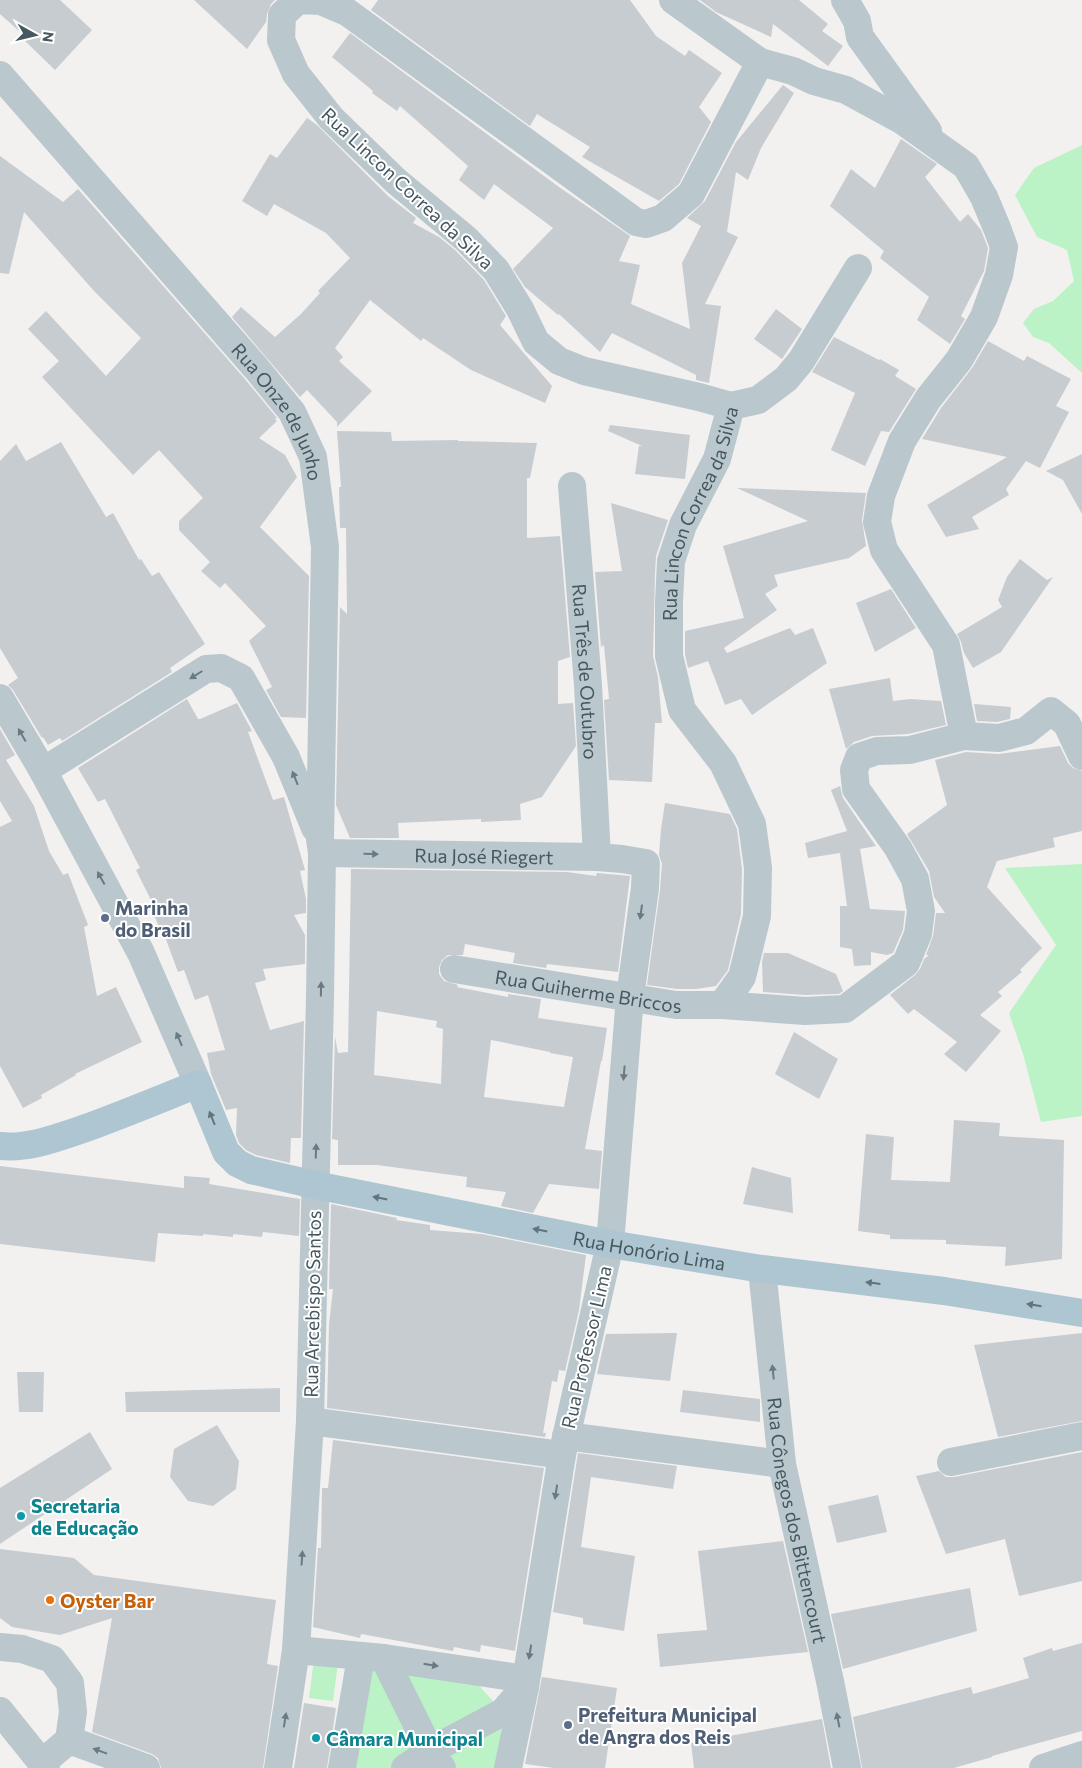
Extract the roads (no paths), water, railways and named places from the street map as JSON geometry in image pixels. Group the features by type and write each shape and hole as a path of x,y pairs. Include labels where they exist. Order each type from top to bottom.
{"main road":[{"path":"3,1142 45,1142 106,1121 198,1084"},
{"name":"Rua Honório Lima","path":"198,1084 226,1152 237,1162 251,1170 315,1185 610,1244 762,1270 944,1291 1082,1313"}],"street":[{"name":"Rua Lincon Correa da Silva","path":"722,1005 742,977 757,916 758,868 752,824 724,763 682,710 669,656 669,602 671,561 682,525 717,459 731,406 584,371 559,361 536,342 520,309 496,270 466,239 396,181 331,118 296,74 281,40 282,16 298,0 321,1 347,12 636,222 646,224 663,218 691,194 760,62"},
{"path":"673,0 760,62 793,71 814,81 846,90 903,121 966,166 984,197 1004,247 999,275 984,317 959,360 928,399 902,440 881,496 877,522 884,550 946,645 964,736"},
{"path":"845,0 857,20 860,37 939,147"},
{"name":"Rua Onze de Junho","path":"0,75 256,368 292,412 313,458 325,546 321,846"},
{"path":"731,406 758,400 786,379 801,361 858,268"},
{"name":"Rua Três de Outubro","path":"572,486 588,685 597,858"},
{"path":"43,772 206,669 222,668 241,678 282,749 321,846"},
{"path":"0,698 43,772 141,952 198,1084"},
{"path":"722,1005 805,1011 845,1009 906,963 918,934 921,911 915,879 898,848 856,789 854,770 859,757 877,750 910,750 964,736 999,738 1026,731 1051,711 1067,724 1082,756"},
{"name":"Rua José Riegert","path":"321,846 622,859 646,864"},
{"name":"Rua Arcebispo Santos","path":"278,1768 296,1650 310,1421 320,998 321,846"},
{"name":"Rua Professor Lima","path":"508,1768 525,1683 564,1445 610,1244 630,997 645,888 646,864"},
{"name":"Rua Guiherme Briccos","path":"454,969 676,1005 722,1005"},
{"name":"Rua Cônegos dos Bittencourt","path":"762,1270 782,1464 828,1671 847,1768"},
{"path":"310,1421 782,1464"},
{"path":"951,1462 1082,1436"},
{"path":"0,1647 22,1649 52,1659 70,1683 73,1712 69,1740 44,1765 0,1711"},
{"path":"296,1650 372,1657 525,1683 504,1712 436,1760 405,1768"},
{"path":"372,1657 436,1760"},
{"path":"342,1768 372,1657"},
{"path":"69,1740 146,1768"},
{"path":"1042,1768 1082,1755"}],"place":[{"name":"Marinha do Brasil","path":"105,918"},
{"name":"Secretaria de Educação","path":"21,1516"},
{"name":"Oyster Bar","path":"50,1600"},
{"name":"Prefeitura Municipal de Angra dos Reis","path":"568,1725"},
{"name":"Câmara Municipal","path":"316,1738"}]}
